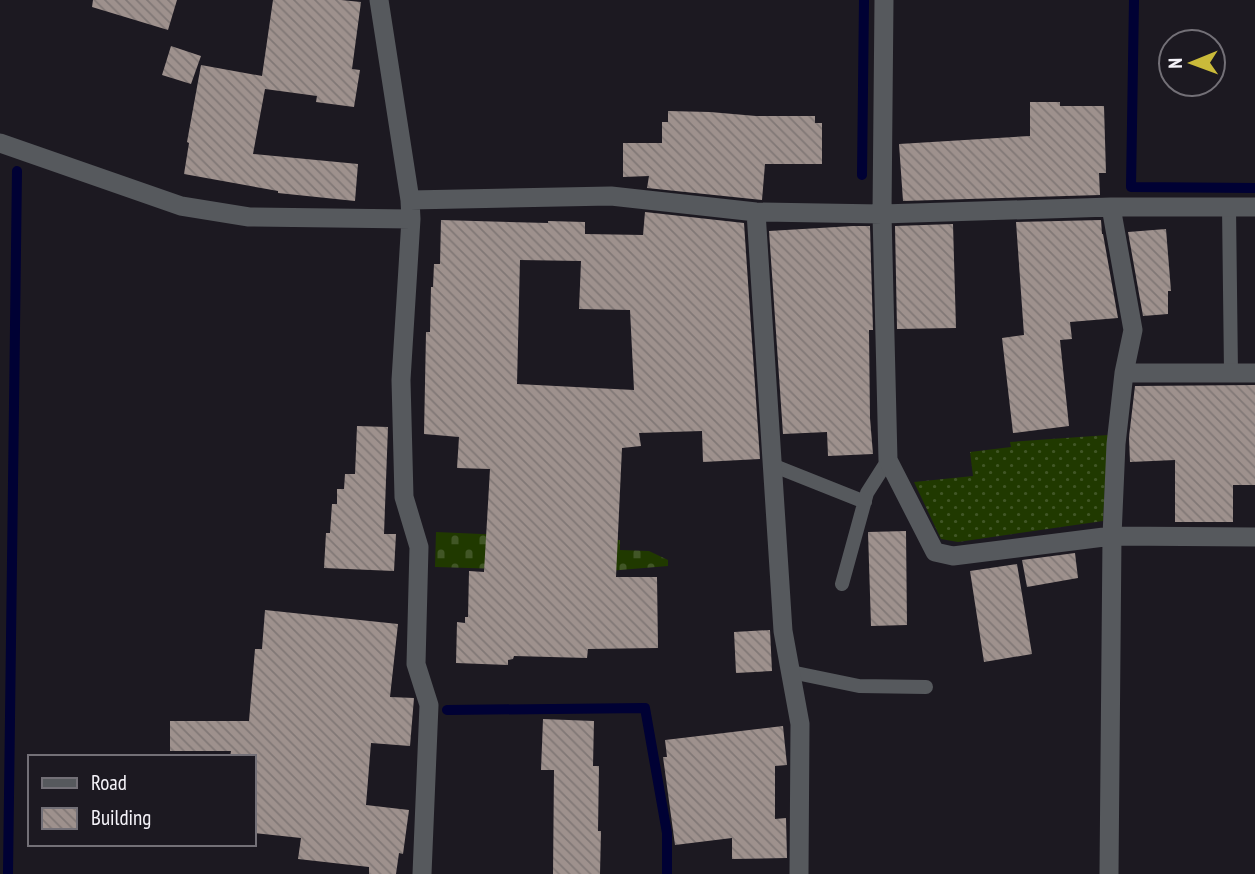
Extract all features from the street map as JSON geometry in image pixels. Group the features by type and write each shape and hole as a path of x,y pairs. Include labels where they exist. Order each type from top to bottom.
{"street":[{"path":"379,0 411,210 401,380 404,497 419,547 415,664 429,705 422,874"},
{"path":"884,0 882,214 888,460 935,552 953,556 1112,536 1255,537"},
{"path":"0,143 181,206 249,217 411,210 611,196 756,212 882,214 1111,207 1255,207"},
{"path":"1109,874 1112,536 1116,444 1124,373 1133,330 1111,207"},
{"path":"756,212 783,631 800,724 799,874"},
{"path":"1124,373 1255,373"}],"lane":[{"path":"1229,207 1231,373"},
{"path":"842,584 867,493 888,460"},
{"path":"772,465 865,502"},
{"path":"791,671 859,686 926,687"}],"green space":[{"path":"1108,435 1103,521 958,542 941,539 914,482 973,476 970,452 1011,447 1010,442"},
{"path":"436,532 620,540 620,550 649,551 668,560 668,566 596,572 435,567"}],"building":[{"path":"93,0 177,0 168,30 92,7"},
{"path":"273,0 361,2 352,69 360,70 354,107 316,102 317,96 265,89 253,154 358,164 355,201 278,193 184,174 201,65 262,76"},
{"path":"171,46 201,56 191,84 162,75"},
{"path":"1030,102 1060,102 1060,106 1104,106 1106,173 1099,173 1100,195 903,201 899,144 1030,136"},
{"path":"668,111 815,116 815,123 822,123 822,164 765,164 762,200 647,188 649,176 623,177 623,143 662,143 662,122 668,122"},
{"path":"645,212 744,223 760,459 703,462 702,431 639,433 641,446 622,448 616,577 657,577 658,648 588,649 587,658 514,656 508,660 508,665 456,663 457,622 465,623 465,617 468,617 469,571 484,572 490,469 457,468 459,437 424,434 426,332 430,332 434,264 440,264 441,220 585,222 585,234 643,235","holes":["520,260 581,261 579,309 630,310 634,390 517,384"]},
{"path":"1101,220 1118,318 1070,322 1072,339 1060,340 1069,426 1013,433 1002,338 1024,335 1016,222"},
{"path":"953,224 956,328 897,329 895,226"},
{"path":"870,226 873,330 869,330 870,418 873,454 828,456 827,432 783,434 769,231"},
{"path":"1166,229 1171,291 1168,291 1168,314 1143,316 1128,232"},
{"path":"1255,385 1255,485 1233,485 1233,522 1175,522 1175,460 1130,462 1129,437 1135,386"},
{"path":"357,426 388,427 384,534 396,534 394,571 324,568 326,533 330,533 332,504 337,504 337,489 344,489 345,474 355,474"},
{"path":"906,531 907,625 871,626 868,532"},
{"path":"1075,553 1078,578 1027,587 1022,560"},
{"path":"1017,564 1032,654 984,662 970,571"},
{"path":"265,610 398,624 390,697 414,698 410,746 371,743 366,805 409,810 403,854 399,853 396,874 369,874 369,867 298,859 301,838 256,833 256,755 230,755 231,751 170,751 170,721 249,721 255,649 262,649"},
{"path":"770,630 772,671 736,673 734,632"},
{"path":"543,719 594,721 593,766 599,766 600,874 553,874 554,770 541,770"},
{"path":"783,726 787,765 775,766 775,819 786,818 787,858 732,859 732,838 675,845 663,757 667,757 665,740"}],"waterway":[{"path":"862,175 864,0"},
{"path":"1134,0 1131,187 1255,188"},
{"path":"8,874 17,171"},
{"path":"447,710 645,708 667,833 667,874"}]}
